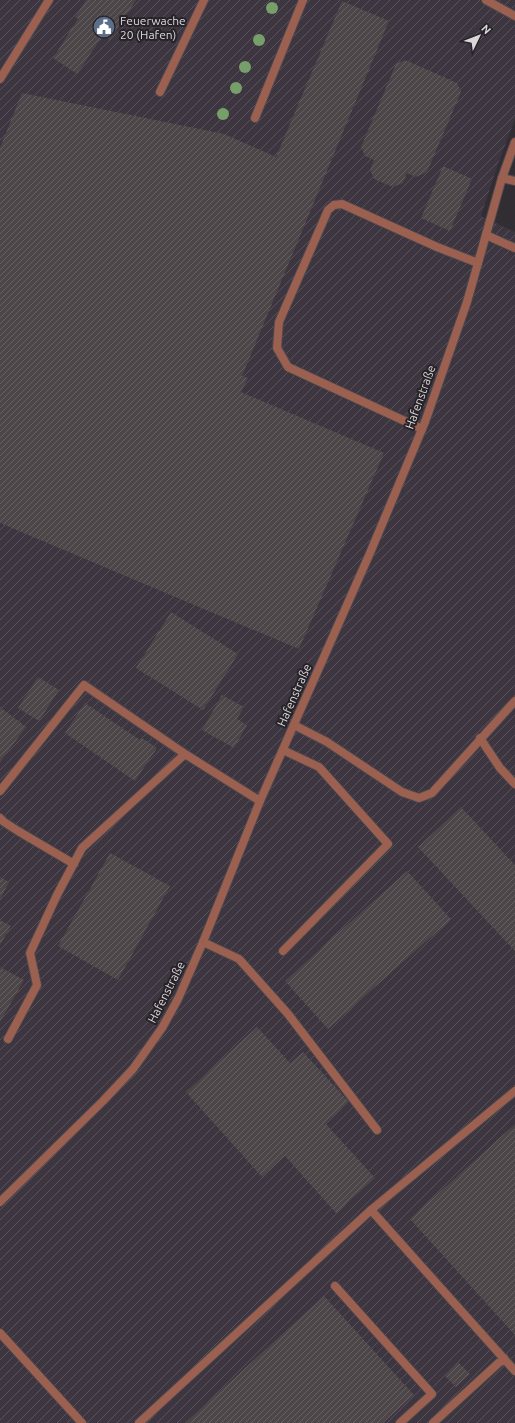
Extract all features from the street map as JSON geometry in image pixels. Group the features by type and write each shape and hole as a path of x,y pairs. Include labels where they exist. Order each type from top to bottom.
{"street":[{"path":"0,79 49,0"},
{"path":"160,92 204,0"},
{"path":"255,118 303,0"},
{"path":"486,0 515,16"},
{"name":"Hafenstraße","path":"0,1202 108,1097 133,1069 151,1045 178,999 203,942 260,801 370,553 422,429 467,302 502,178 515,142"},
{"path":"502,178 515,181"},
{"path":"422,429 288,367 277,348 279,322 328,210 334,205 342,204 437,247 478,263"},
{"path":"486,235 515,248"},
{"path":"0,791 84,685 185,754 260,801"},
{"path":"294,725 327,742 402,792 419,798 432,793 480,738 515,701"},
{"path":"480,738 500,768 515,784"},
{"path":"283,750 319,767 388,844 283,952"},
{"path":"8,1038 36,984 30,953 57,895 82,848 185,754"},
{"path":"0,818 18,831 74,864"},
{"path":"203,942 239,959 288,1014 377,1130"},
{"path":"139,1423 372,1210 515,1091"},
{"path":"372,1210 515,1371"},
{"path":"335,1286 432,1394 400,1423"},
{"path":"0,1333 82,1423"},
{"path":"433,1423 504,1358"}],"shaded area":[{"path":"0,0 515,0 515,119 481,216 515,232 515,1423 0,1423"}],"building":[{"path":"86,0 136,0 110,40 103,35 77,74 53,58 78,19 75,17"},
{"path":"342,1 389,21 242,376 248,378 241,392 384,453 299,649 0,523 0,148 22,93 224,134 276,157"},
{"path":"405,60 457,83 461,92 427,172 416,177 407,173 403,183 393,187 374,179 370,170 374,160 365,156 361,147 396,64"},
{"path":"443,166 472,179 450,231 421,218"},
{"path":"171,612 238,654 203,710 136,668"},
{"path":"38,677 59,690 39,721 18,708"},
{"path":"222,695 244,707 237,719 247,725 234,748 202,730"},
{"path":"85,703 140,740 142,738 157,748 135,781 65,733"},
{"path":"0,707 26,727 0,762"},
{"path":"461,807 515,865 515,951 418,847"},
{"path":"110,853 170,886 118,980 58,946"},
{"path":"407,871 451,919 328,1029 285,981"},
{"path":"0,877 9,882 0,900"},
{"path":"0,920 11,926 0,945"},
{"path":"0,967 24,980 0,1022"},
{"path":"257,1027 290,1063 303,1052 349,1102 325,1123 375,1178 336,1213 285,1156 262,1177 186,1092"},
{"path":"515,1124 515,1335 410,1219"},
{"path":"324,1296 414,1395 383,1423 185,1423"},
{"path":"458,1362 470,1374 456,1387 444,1375"}],"place":[{"name":"Feuerwache 20 (Hafen)","path":"104,27"}]}
